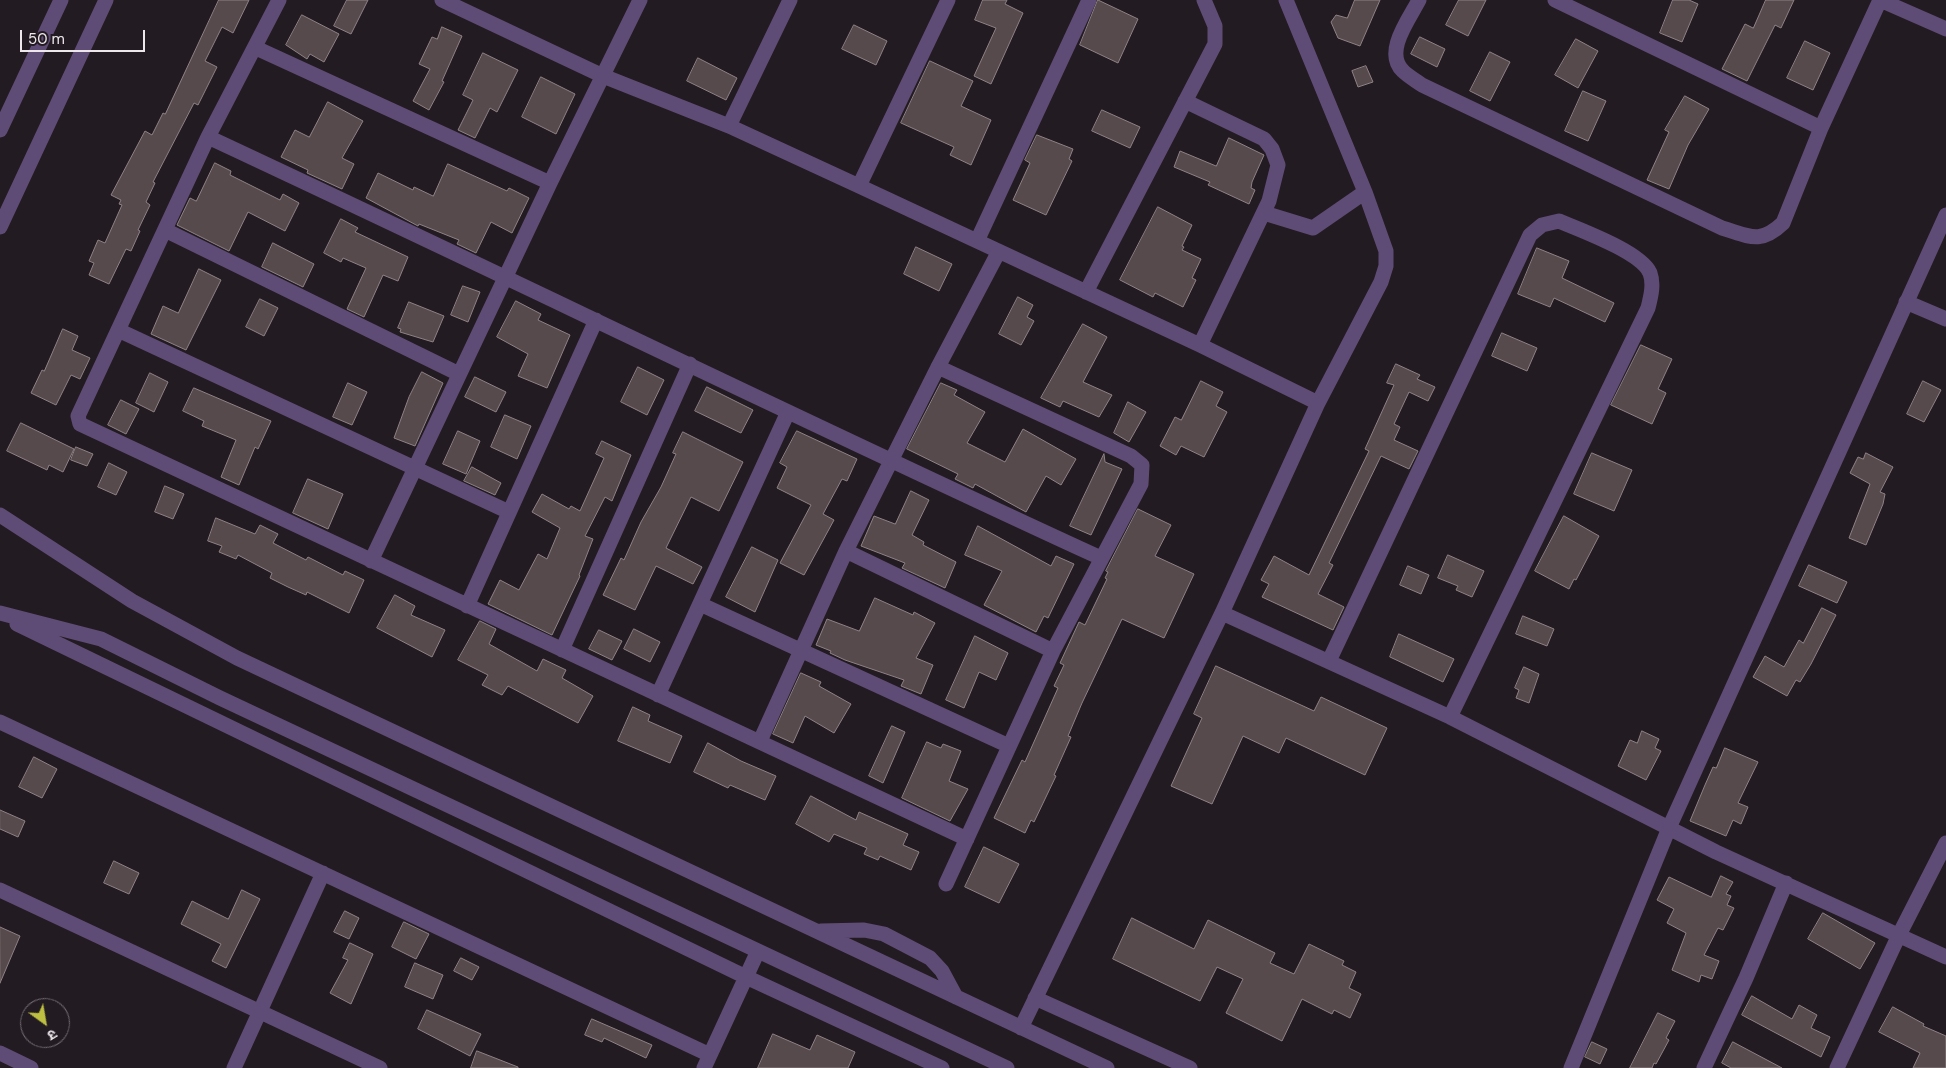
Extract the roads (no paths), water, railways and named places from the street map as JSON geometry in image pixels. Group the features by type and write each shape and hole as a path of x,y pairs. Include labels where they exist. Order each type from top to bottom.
{"street":[{"path":"0,130 61,0"},
{"path":"0,227 106,0"},
{"path":"279,0 256,48 208,137 78,416 80,424 967,839"},
{"path":"442,0 603,76 729,126 978,241 998,253 1200,345 1318,403"},
{"path":"371,561 550,183 640,0"},
{"path":"729,126 790,0"},
{"path":"859,186 948,0"},
{"path":"978,241 1089,0"},
{"path":"1086,292 1215,44 1215,26 1204,0"},
{"path":"1021,1028 1222,613 1318,403 1381,282 1386,266 1386,251 1365,192 1286,0"},
{"path":"1419,0 1397,41 1395,57 1401,70 1422,85 1722,228 1757,239 1772,234 1783,223 1820,128 1880,0 1946,29"},
{"path":"1555,0 1820,128"},
{"path":"256,48 550,183"},
{"path":"1185,101 1264,139 1272,149 1278,165 1264,213 1200,345"},
{"path":"208,137 506,276 890,461 1101,558"},
{"path":"1264,213 1313,228 1365,192"},
{"path":"1571,1068 1669,828 1946,216"},
{"path":"1329,661 1530,234 1542,225 1558,221 1565,223 1639,259 1650,272 1652,289 1648,308 1450,717"},
{"path":"165,230 459,374"},
{"path":"760,741 846,551 890,461 998,253"},
{"path":"1906,302 1946,319"},
{"path":"467,606 596,320"},
{"path":"118,330 509,512"},
{"path":"562,650 690,364"},
{"path":"938,367 1138,460 1142,465 1141,484 1053,651 946,884"},
{"path":"658,695 788,412"},
{"path":"0,515 132,601 237,658 1107,1068"},
{"path":"846,551 1053,651"},
{"path":"700,604 1009,746"},
{"path":"1222,613 1450,717 1669,828 1946,958"},
{"path":"0,614 102,640 220,698 1007,1068"},
{"path":"0,614 746,977 942,1068"},
{"path":"0,722 323,873 707,1062 758,951"},
{"path":"1837,1068 1899,935 1946,842"},
{"path":"234,1068 323,873"},
{"path":"1704,1068 1746,978 1786,883"},
{"path":"0,890 260,1012 350,1062 380,1068"},
{"path":"817,932 864,930 884,934 930,958 942,971 956,997"},
{"path":"1035,998 1190,1068"},
{"path":"0,1053 31,1068"}]}
